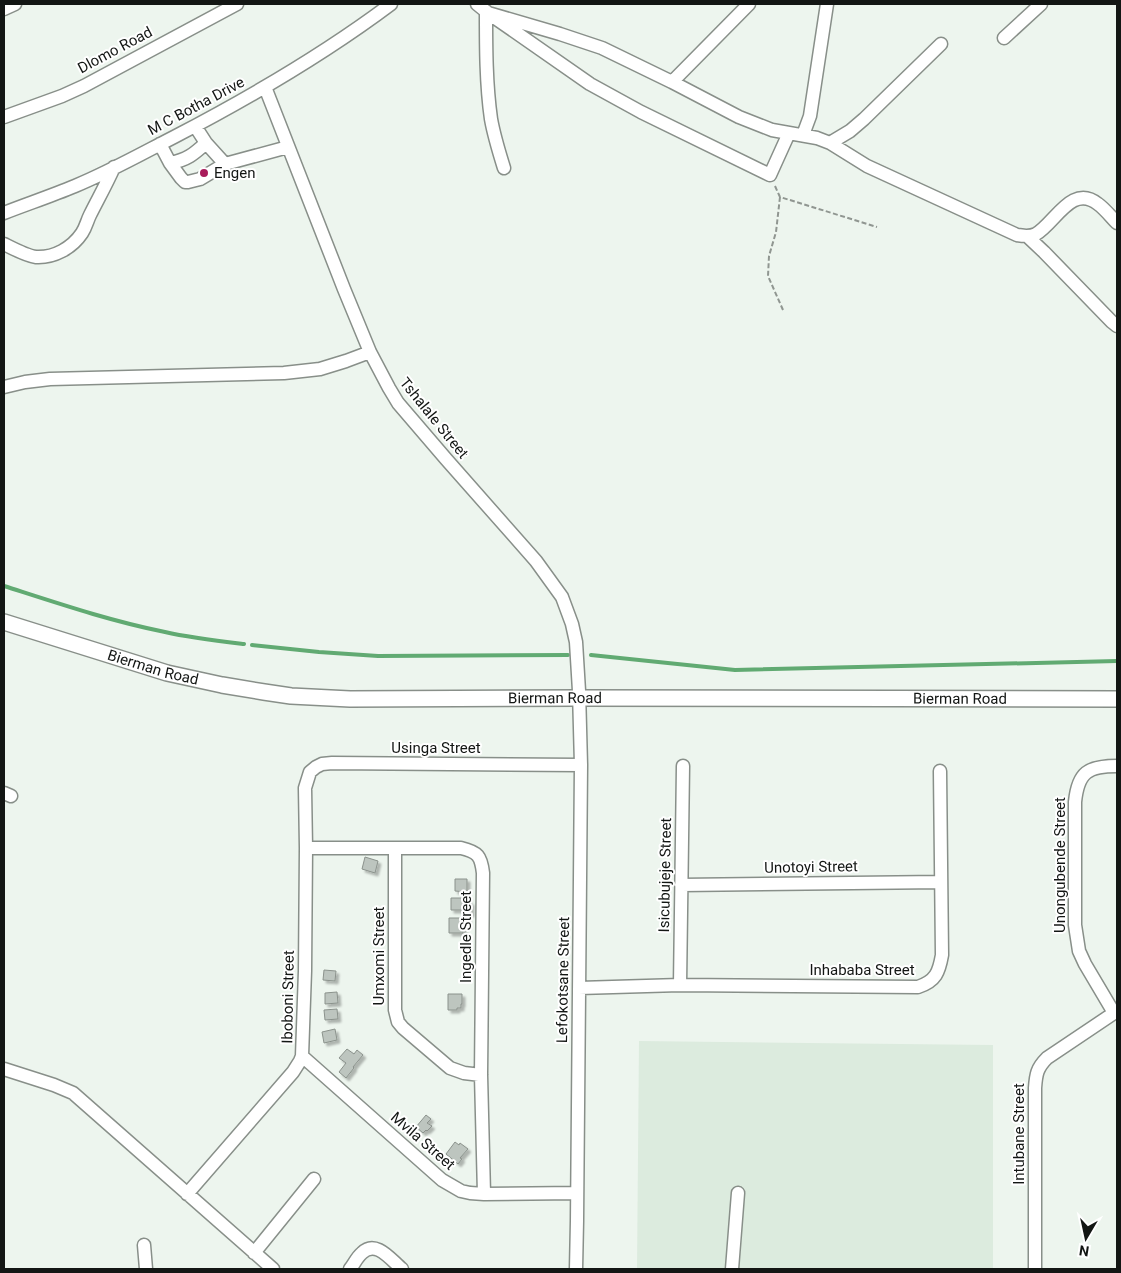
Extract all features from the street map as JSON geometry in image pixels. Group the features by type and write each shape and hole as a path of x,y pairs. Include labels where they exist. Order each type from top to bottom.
{"main road":[{"name":"Bierman Road","path":"4,616 168,667 222,679 291,689 338,692 1117,699"},
{"name":"Bierman Road","path":"4,622 167,673 222,685 291,696 350,699 579,694 1117,692"}],"street":[{"path":"4,8 15,4"},
{"name":"Dlomo Road","path":"4,117 84,86 237,4"},
{"name":"M C Botha Drive","path":"4,213 76,185 195,126 265,87 391,4"},
{"path":"672,82 748,4"},
{"path":"803,135 810,116 827,4"},
{"path":"1004,38 1040,4"},
{"path":"484,9 602,48 739,117 772,130 817,138 867,166 1017,235 1035,235 1068,204 1081,197 1089,198 1098,204 1117,223"},
{"path":"484,9 491,120 504,168"},
{"path":"484,9 590,84 641,112 770,175 789,133"},
{"path":"830,144 864,119 941,44"},
{"name":"Tshalale Street","path":"265,87 344,290 384,380 398,403 536,561 562,597 572,624 576,642 579,694"},
{"path":"195,126 206,143 226,164"},
{"path":"170,163 189,158 206,143"},
{"path":"160,144 170,163 183,181 188,182 200,179 226,164 288,147"},
{"path":"4,244 35,257 62,252 81,235 114,167"},
{"path":"1027,236 1117,326"},
{"path":"4,387 50,379 284,372 320,369 370,352"},
{"name":"Lefokotsane Street","path":"576,1269 581,765 579,694"},
{"name":"Usinga Street","path":"305,788 310,772 322,764 581,765"},
{"name":"Isicubujeje Street","path":"680,985 683,766"},
{"name":"Unongubende Street","path":"1116,1012 1085,964 1076,940 1075,802 1078,782 1086,773 1095,768 1117,766"},
{"name":"Inhababa Street","path":"579,988 680,985 918,987 927,984 934,978 940,968 942,955 940,771"},
{"name":"Iboboni Street","path":"187,1194 293,1072 302,1056 306,848 305,788"},
{"name":"Ingedle Street","path":"306,848 461,848 475,852 479,856 483,882 481,1075 484,1194"},
{"name":"Umxomi Street","path":"395,848 395,1010 398,1022 450,1068 464,1073 481,1075"},
{"name":"Unotoyi Street","path":"681,885 941,882"},
{"name":"Intubane Street","path":"1035,1269 1035,1088 1039,1066 1047,1058 1116,1012"},
{"name":"Mvila Street","path":"302,1056 452,1187 461,1191 484,1194 577,1193"},
{"path":"4,1069 54,1084 73,1093 273,1269"},
{"path":"254,1253 314,1179"},
{"path":"732,1269 738,1192"},
{"path":"144,1245 146,1269"},
{"path":"350,1269 362,1253 371,1247 377,1248 402,1269"}],"path":[{"path":"770,175 780,198 776,232 769,256 768,276 783,310"},
{"path":"780,198 877,227"}],"shaded area":[{"path":"639,1041 993,1045 993,1269 637,1269"}],"building":[{"path":"365,857 378,861 375,873 362,869"},
{"path":"455,879 467,879 467,892 455,891"},
{"path":"468,897 468,902 471,902 471,914 462,914 462,910 451,910 451,898"},
{"path":"449,918 468,918 468,925 465,925 463,933 449,933"},
{"path":"324,970 336,971 335,981 323,980"},
{"path":"337,992 338,1003 325,1004 325,993"},
{"path":"448,994 462,994 461,1008 448,1010"},
{"path":"337,1009 338,1019 325,1020 324,1010"},
{"path":"335,1029 337,1040 324,1043 322,1032"},
{"path":"347,1049 354,1054 357,1050 363,1055 346,1078 339,1072 346,1063 339,1058"},
{"path":"426,1115 431,1119 427,1123 432,1126 423,1133 416,1127"},
{"path":"455,1142 468,1149 460,1158 462,1159 458,1164 446,1154"}],"waterway":[{"path":"4,586 144,628 195,638 244,644"},
{"path":"252,645 378,656 568,655"},
{"path":"591,655 735,670 1117,661"}],"place":[{"name":"Engen","path":"204,173"}]}
